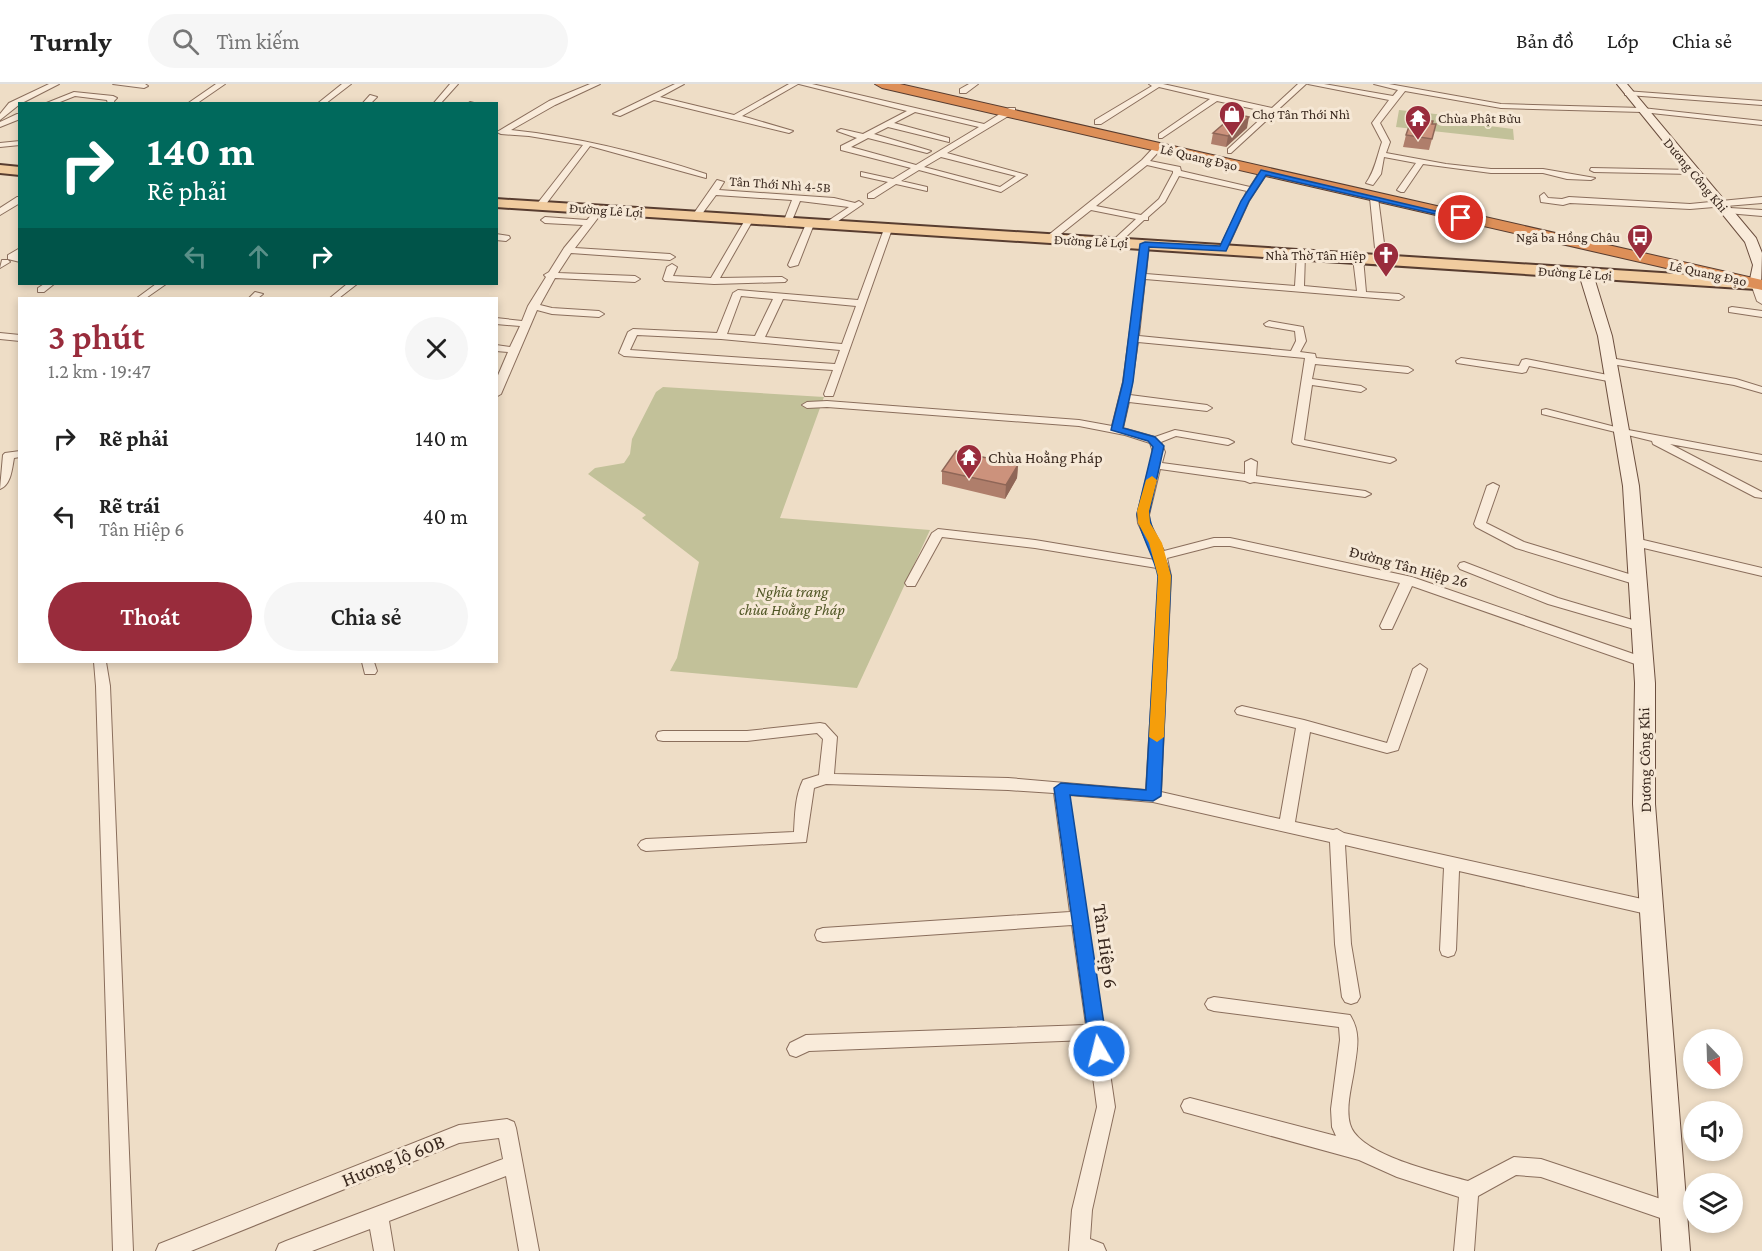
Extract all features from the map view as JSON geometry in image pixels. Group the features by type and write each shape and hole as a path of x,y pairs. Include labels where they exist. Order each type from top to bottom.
{"highway":[{"name":"Lê Quang Đạo","path":"882,84 1760,277"},
{"name":"Lê Quang Đạo","path":"896,84 1010,112 1160,142 1231,151 1372,190 1760,277"},
{"name":"Lê Quang Đạo","path":"920,84 1760,277"},
{"name":"Lê Quang Đạo","path":"934,84 968,87 1098,122 1264,172 1372,190 1401,190 1760,277"}],"main road":[{"path":"0,169 18,171"},
{"name":"Đường Lê Lợi","path":"498,203 543,213 600,210 1381,258 1586,274 1760,277"}],"street":[{"path":"18,102 55,84"},
{"path":"117,84 144,86"},
{"path":"193,102 221,84"},
{"path":"323,102 346,84"},
{"path":"438,102 454,84"},
{"path":"571,84 586,88"},
{"path":"500,133 516,122 596,84"},
{"path":"617,114 680,84"},
{"path":"735,117 794,84"},
{"path":"803,84 985,126"},
{"path":"1231,151 1302,84"},
{"path":"1312,84 1395,99"},
{"path":"1378,84 1501,106 1642,110 1762,123"},
{"path":"1418,90 1425,84"},
{"path":"1098,122 1155,85 1274,111"},
{"path":"1625,88 1762,103"},
{"name":"Dương Công Khi","path":"1625,88 1723,208 1757,242 1760,277"},
{"path":"1381,258 1372,190 1380,154 1386,142 1377,128 1377,118 1389,108 1403,89"},
{"path":"53,102 76,94 113,99 111,102"},
{"path":"367,102 373,97"},
{"path":"653,98 789,131"},
{"path":"1049,239 1145,162 1160,142 1216,98"},
{"path":"0,118 18,102"},
{"path":"914,110 844,148 1001,190 1023,175 940,154"},
{"path":"828,225 916,168 1010,112"},
{"path":"0,125 18,117"},
{"path":"498,122 516,122"},
{"path":"888,124 959,142"},
{"path":"841,131 927,151"},
{"path":"500,133 559,136 661,161 703,176"},
{"path":"860,152 882,139"},
{"path":"904,165 946,140"},
{"path":"588,143 543,213 589,223"},
{"path":"0,146 18,144"},
{"path":"1380,154 1491,171 1543,171 1567,177 1593,174 1694,172"},
{"path":"1401,190 1421,161"},
{"path":"1145,162 1177,169 1177,173"},
{"path":"1223,249 1252,190 1264,172"},
{"path":"1177,173 1252,190"},
{"path":"1114,243 1145,218 1162,200 1177,173"},
{"path":"864,174 924,189"},
{"name":"Tân Thới Nhì 4-5B","path":"720,182 714,192 834,201 856,206"},
{"path":"696,216 714,192"},
{"path":"1544,196 1545,200 1563,202 1569,200 1723,208 1762,213"},
{"path":"788,223 797,198"},
{"path":"0,212 18,200"},
{"path":"1723,208 1762,200"},
{"path":"1089,207 1145,218"},
{"path":"498,388 533,306 549,275 600,210"},
{"path":"714,281 749,220"},
{"path":"793,265 810,224"},
{"path":"829,394 888,229"},
{"path":"1117,430 1126,398 1145,244"},
{"path":"567,250 671,262 668,279 782,280"},
{"path":"1299,289 1301,254"},
{"path":"1358,258 1362,294"},
{"name":"Dương Công Khi","path":"1586,274 1611,370 1632,434 1631,486 1643,662 1644,804 1676,1251"},
{"path":"549,275 635,279"},
{"path":"1142,276 1399,297"},
{"path":"1760,277 1762,301"},
{"path":"142,297 159,285"},
{"path":"335,297 351,285"},
{"path":"721,336 738,293 860,303"},
{"path":"759,339 779,297"},
{"path":"533,306 552,311 599,314"},
{"path":"1732,310 1762,314"},
{"path":"498,321 525,324"},
{"path":"1269,324 1300,329 1301,341 1294,354"},
{"path":"837,367 624,353 633,332 721,336 844,347"},
{"path":"0,336 18,338"},
{"path":"1134,339 1311,356 1298,442 1390,460"},
{"path":"498,348 513,352"},
{"path":"498,356 513,352"},
{"path":"1310,360 1408,370"},
{"path":"1461,361 1522,370 1526,362 1736,382 1762,390"},
{"path":"1307,381 1361,388"},
{"path":"1126,398 1207,408"},
{"path":"807,405 827,404 1057,421 1117,430 1155,441 1175,433 1228,442"},
{"path":"1546,412 1632,434 1762,458"},
{"path":"1632,434 1759,495"},
{"path":"1153,796 1165,576 1161,560 1143,518 1159,452 1155,441"},
{"path":"0,486 10,456"},
{"path":"1250,480 1251,462"},
{"path":"1155,465 1250,480 1365,494"},
{"path":"1493,486 1480,524 1520,545 1638,581"},
{"path":"911,584 938,533 1161,560"},
{"name":"Đường Tân Hiệp 26","path":"1161,560 1214,542 1230,542 1408,580 1643,662"},
{"path":"1635,542 1762,572"},
{"path":"1464,566 1553,601 1641,627"},
{"path":"1387,626 1408,580"},
{"path":"100,663 103,686 123,1251"},
{"path":"1242,711 1387,748 1393,746 1420,669"},
{"path":"1287,824 1304,725"},
{"path":"663,736 747,736 820,728 830,736 826,779"},
{"path":"646,845 801,838 804,796 808,784 826,779 1008,784 1153,796 1337,835 1651,908"},
{"name":"Tân Hiệp 6","path":"1061,788 1106,1107 1082,1210 1085,1249"},
{"path":"1337,835 1344,944 1351,997"},
{"path":"1448,950 1452,862"},
{"path":"823,935 1081,918"},
{"path":"1214,1004 1344,1020 1349,1028 1349,1040 1341,1126 1348,1141 1379,1161 1469,1191 1514,1166 1541,1168 1672,1212"},
{"path":"796,1049 806,1043 1097,1032"},
{"path":"1190,1106 1362,1152"},
{"name":"Hương lộ 60B","path":"166,1251 459,1134 507,1128 529,1251"},
{"path":"286,1251 512,1165"},
{"path":"1464,1251 1469,1191"},
{"path":"378,1216 384,1251"}],"green space":[{"path":"1399,110 1481,119 1481,125 1513,129 1514,140 1396,127"},
{"name":"Nghĩa trang chùa Hoằng Pháp","path":"663,387 824,397 780,518 930,530 857,688 670,671 677,658 699,562 642,518 646,515 588,474 595,468 624,463 630,454 632,439 656,392"}],"building":[{"path":"1235,114 1249,117 1228,136 1213,133"},
{"path":"1412,118 1433,121 1432,124 1436,124 1432,139 1406,135"},
{"path":"956,451 1018,465 1006,485 942,471"}],"slow traffic":[{"path":"1152,480 1143,511 1144,523 1155,543 1165,576 1157,737"}],"place":[{"name":"Chợ Tân Thới Nhì","path":"1232,137"},
{"name":"Chùa Phật Bửu","path":"1418,141"},
{"name":"Ngã ba Hồng Châu","path":"1640,260"},
{"name":"Nhà Thờ Tân Hiệp","path":"1386,278"},
{"name":"Chùa Hoằng Pháp","path":"969,480"}],"route":[{"path":"1099,1051 1061,788 1153,796 1165,576 1155,543 1144,523 1143,511 1159,452 1158,446 1152,439 1117,430 1126,398 1145,244 1223,249 1245,201 1264,172 1461,218"}]}
